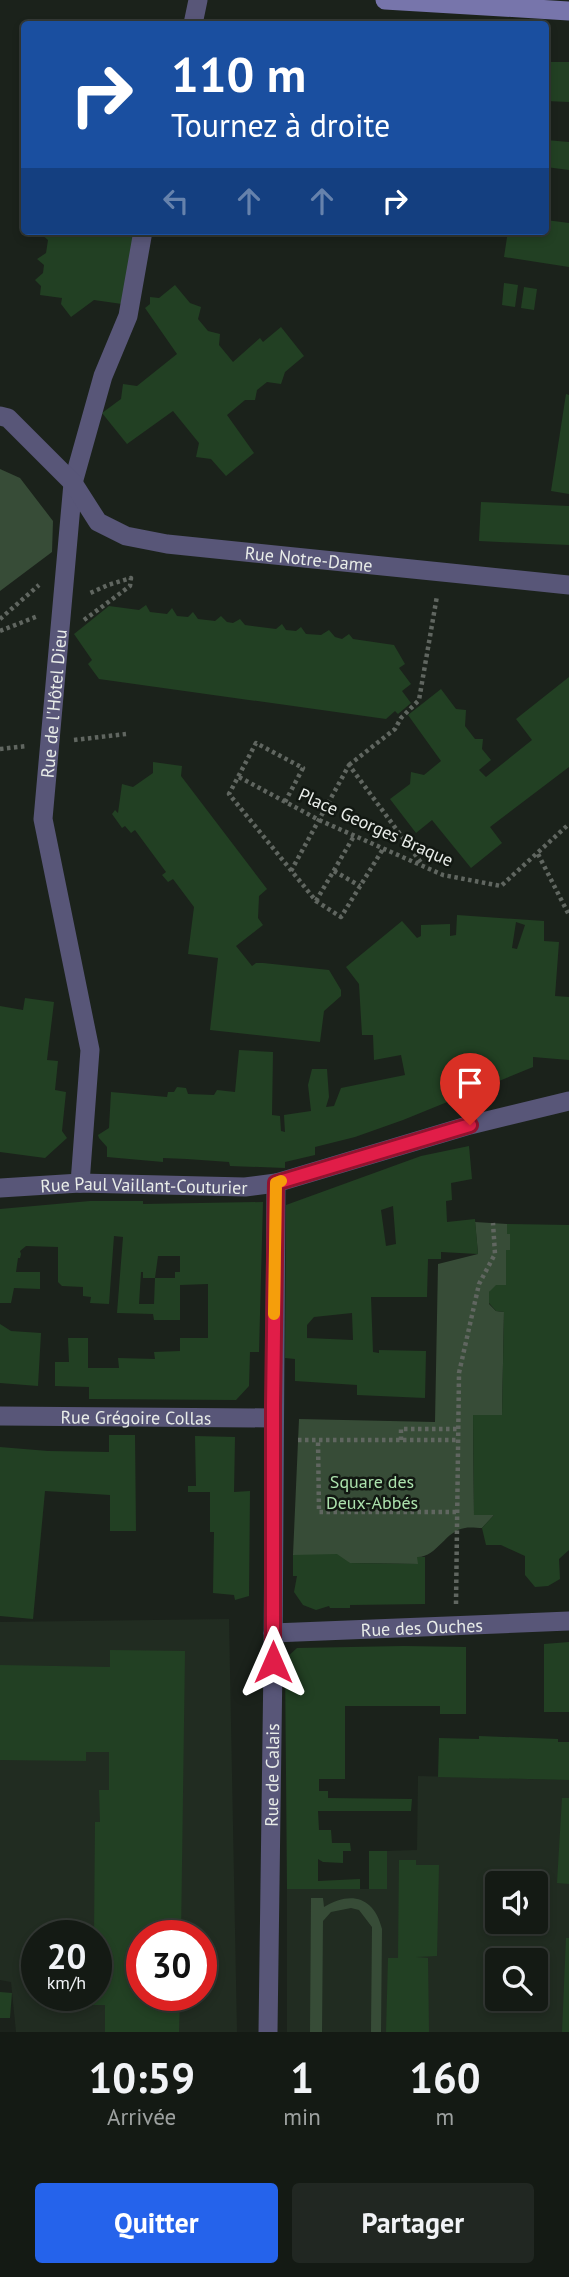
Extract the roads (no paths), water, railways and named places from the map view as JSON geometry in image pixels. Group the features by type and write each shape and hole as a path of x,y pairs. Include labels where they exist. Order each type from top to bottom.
{"main road":[{"path":"385,0 569,11"}],"street":[{"path":"193,21 198,0"},
{"name":"Rue de l'Hôtel Dieu","path":"80,1183 90,1050 43,819 73,483 103,376 128,316 142,235"},
{"name":"Rue Notre-Dame","path":"0,416 8,418 73,483 98,522 127,536 167,544 569,586"},
{"name":"Rue Paul Vaillant-Couturier","path":"0,1188 80,1183 245,1186 276,1183 470,1125 569,1101"},
{"name":"Rue de Calais","path":"268,2032 276,1183"},
{"name":"Rue Grégoire Collas","path":"0,1416 273,1418"},
{"name":"Rue des Ouches","path":"273,1633 569,1620"}],"park label":[{"name":"Square des Deux-Abbés","path":"372,1491"}]}
